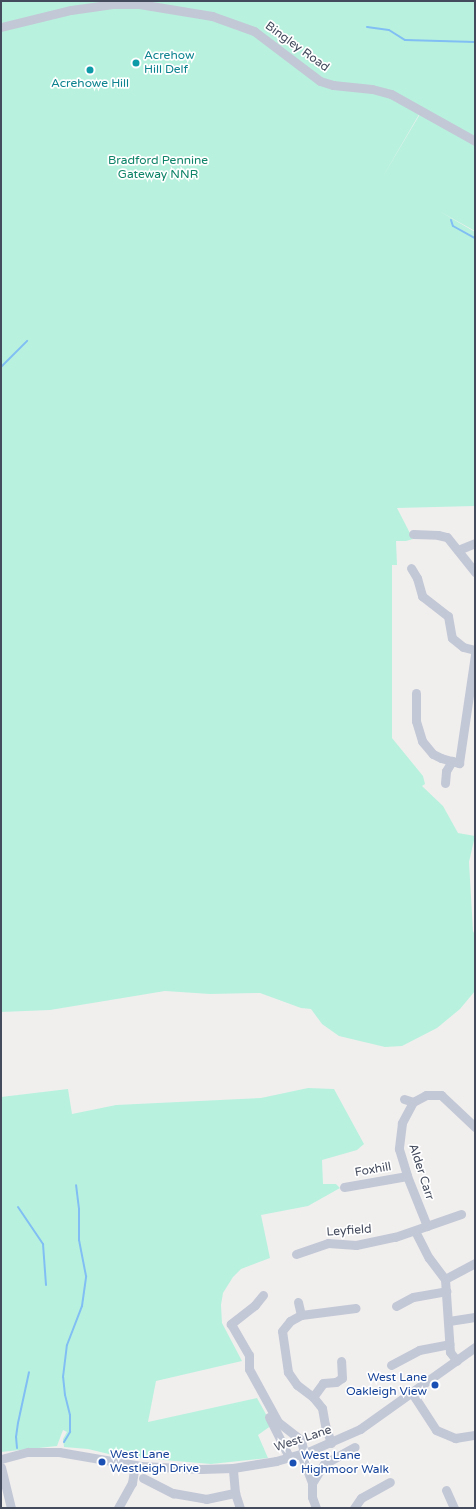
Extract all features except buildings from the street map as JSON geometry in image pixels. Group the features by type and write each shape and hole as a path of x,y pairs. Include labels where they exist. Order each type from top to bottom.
{"street":[{"name":"Bingley Road","path":"1,27 78,9 113,4 145,5 212,16 254,31 320,81 333,85 377,90 391,94 475,141"},
{"path":"413,534 438,535 447,537 475,572"},
{"path":"458,550 475,543"},
{"path":"411,568 417,578 422,596 448,616 451,635 455,642 463,647 475,650"},
{"path":"445,783 446,770 455,762 475,654"},
{"path":"416,693 416,721 422,741 433,754 455,762"},
{"name":"Alder Carr","path":"427,1226 407,1176 398,1143 408,1101 426,1095 441,1095 475,1127"},
{"name":"Foxhill","path":"344,1187 407,1176"},
{"name":"Leyfield","path":"296,1254 328,1243 356,1245 395,1237 461,1214"},
{"path":"414,1231 429,1258 444,1279 449,1321 450,1352 457,1361"},
{"path":"444,1279 475,1263"},
{"path":"396,1306 413,1297 446,1291"},
{"path":"263,1295 255,1305 229,1320 249,1355 250,1369 278,1422 301,1440 303,1453 312,1483 312,1497 316,1508"},
{"path":"298,1302 304,1315"},
{"path":"331,1443 325,1426 322,1408 313,1396 304,1392 291,1378 288,1372 282,1331 287,1323 304,1315 356,1308"},
{"path":"449,1321 475,1317"},
{"path":"391,1365 418,1350 449,1344"},
{"name":"West Lane","path":"1,1459 28,1452 60,1452 135,1465 201,1469 232,1468 289,1457 331,1443 360,1429 475,1347"},
{"path":"313,1396 323,1383 336,1382 342,1378 342,1361"},
{"path":"412,1393 436,1430 455,1438 475,1435"},
{"path":"260,1398 289,1457"},
{"path":"312,1483 324,1464 356,1447"},
{"path":"118,1508 132,1483 135,1465"},
{"path":"1,1467 11,1508"},
{"path":"232,1468 235,1493 240,1508"},
{"path":"143,1478 173,1493 201,1503 235,1493"},
{"path":"354,1508 361,1498 390,1482"},
{"path":"446,1490 454,1508"}],"green space":[{"name":"Bradford Pennine Gateway NNR","path":"1,1 475,1 475,141 421,111 382,178 420,114 475,144 475,231 439,211 475,232 475,506 397,508 413,539 396,541 397,565 392,565 392,738 423,776 425,784 422,786 443,806 458,833 475,836 469,862 473,931 475,935 475,991 460,1009 437,1028 402,1046 385,1047 339,1036 322,1024 311,1009 301,1008 260,993 210,994 165,991 50,1010 1,1012"},
{"path":"308,1088 334,1089 364,1144 357,1150 322,1160 323,1184 336,1184 340,1188 308,1206 261,1215 270,1258 241,1269 233,1277 223,1293 221,1305 222,1323 242,1361 156,1381 148,1422 257,1398 272,1425 258,1435 268,1458 211,1464 117,1456 88,1449 64,1447 63,1439 67,1432 63,1430 57,1446 1,1452 1,1097 68,1089 72,1114 116,1105 261,1098"}],"waterway":[{"path":"367,27 389,30 405,40 475,42"},
{"path":"451,220 453,226 475,238"},
{"path":"1,367 27,341"},
{"path":"64,1442 70,1432 70,1415 65,1395 63,1377 67,1345 82,1306 86,1276 79,1240 79,1209 76,1185"},
{"path":"18,1207 43,1244 46,1285"},
{"path":"17,1448 16,1437 18,1423 29,1372"}],"place":[{"name":"Acrehow Hill Delf","path":"136,63"},
{"name":"Acrehowe Hill","path":"90,70"},
{"name":"West Lane Oakleigh View","path":"435,1385"},
{"name":"West Lane Westleigh Drive","path":"102,1462"},
{"name":"West Lane Highmoor Walk","path":"293,1463"}]}
